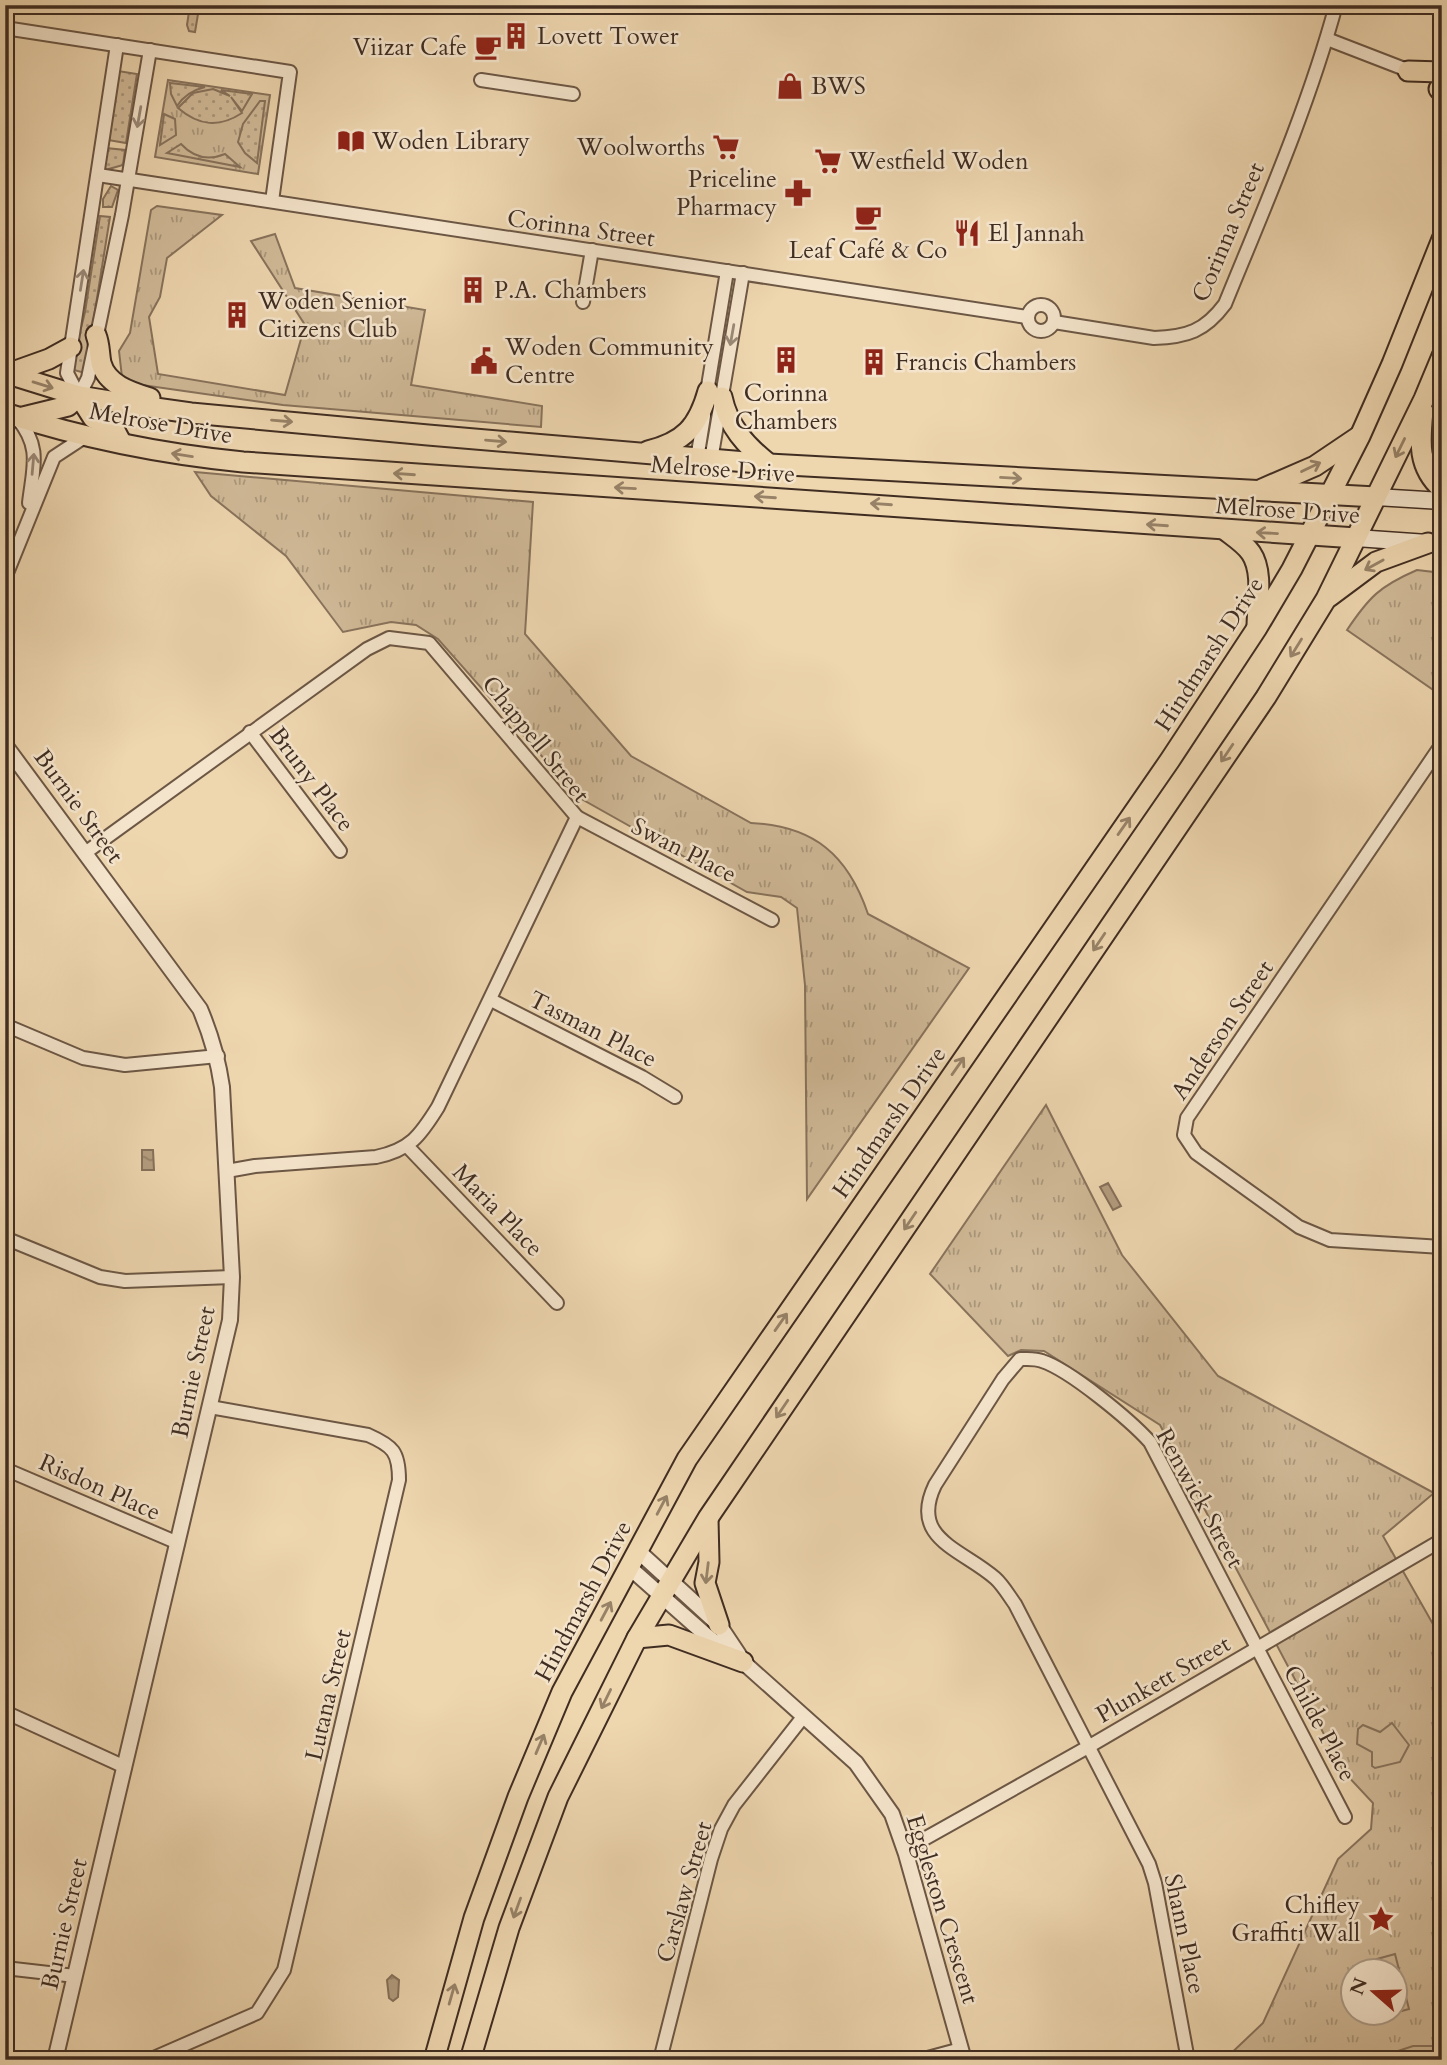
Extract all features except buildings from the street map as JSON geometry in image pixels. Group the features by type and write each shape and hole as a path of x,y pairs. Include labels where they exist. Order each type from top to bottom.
{"main road":[{"path":"1408,71 1441,85"},
{"name":"Hindmarsh Drive","path":"433,2060 474,1918 518,1797 562,1692 687,1459 1170,760 1257,628 1309,536 1360,436 1442,239"},
{"path":"96,335 101,363 107,376 125,390 191,413"},
{"path":"6,374 49,359 71,347"},
{"path":"470,2060 509,1928 558,1797 637,1638 708,1518 1266,697 1326,599 1423,400 1442,355"},
{"name":"Melrose Drive","path":"6,374 79,396 191,413 637,454 769,464 1442,501"},
{"path":"637,454 667,446 691,429 715,394 725,414 750,449 769,464"},
{"path":"13,416 68,407 79,396 93,418 113,427 121,442"},
{"path":"1423,400 1420,448 1430,478 1442,489"},
{"name":"Melrose Drive","path":"13,416 86,436 157,451 326,469 1435,543"},
{"path":"1258,490 1315,466 1360,436"},
{"path":"700,492 704,459"},
{"path":"790,465 803,470 813,480 822,500"},
{"path":"822,500 831,483 845,468"},
{"path":"1225,530 1253,555 1256,566 1257,628"},
{"path":"1326,599 1376,562 1435,543"},
{"path":"708,1518 709,1562 705,1583 719,1625"},
{"path":"637,1638 669,1635 743,1662"}],"street":[{"name":"Corinna Street","path":"1054,322 1167,338 1197,331 1214,319 1225,304 1294,130 1336,5"},
{"path":"5,28 290,72 272,201"},
{"path":"1326,39 1408,71"},
{"path":"79,396 67,373 117,45"},
{"path":"79,396 88,378 128,179 150,50"},
{"path":"481,80 573,94"},
{"name":"Corinna Street","path":"98,175 1027,317"},
{"path":"583,302 592,250"},
{"path":"715,394 727,271"},
{"path":"704,459 715,394 743,273"},
{"name":"Corinna Street","path":"1044,305 1053,313 1054,322 1049,329 1036,331 1029,325 1027,317 1035,306 1044,305"},
{"path":"13,416 29,432 34,453 28,517"},
{"path":"5,578 54,457 86,436"},
{"name":"Chappell Street","path":"85,853 367,649 389,638 429,643 577,817 438,1107 408,1147"},
{"name":"Bruny Place","path":"250,732 340,851"},
{"name":"Anderson Street","path":"1442,744 1187,1118 1184,1135 1196,1153 1299,1227 1330,1240 1442,1247"},
{"name":"Burnie Street","path":"5,745 200,1009 218,1056 222,1087 232,1277 230,1320 55,2060"},
{"name":"Swan Place","path":"577,817 772,920"},
{"name":"Tasman Place","path":"491,1000 642,1077 675,1097"},
{"path":"5,1025 83,1058 104,1062 125,1065 218,1056"},
{"path":"227,1171 255,1166 376,1157 408,1147"},
{"name":"Maria Place","path":"408,1147 557,1303"},
{"path":"5,1238 100,1277 125,1281 232,1277"},
{"name":"Renwick Street","path":"1088,1747 1015,1604 998,1579 938,1537 929,1522 926,1503 934,1485 1003,1378 1020,1359 1039,1359 1056,1367 1134,1424 1150,1443 1257,1648"},
{"name":"Lutana Street","path":"149,2060 257,2013 284,1970 399,1480 398,1461 389,1445 369,1435 210,1407"},
{"name":"Risdon Place","path":"5,1469 177,1543"},
{"name":"Plunkett Street","path":"906,1854 917,1843 1088,1747 1442,1540"},
{"name":"Eggleston Crescent","path":"633,1559 667,1588 719,1625 743,1662"},
{"name":"Eggleston Crescent","path":"667,1588 708,1637 743,1662 856,1763 892,1814 906,1854 963,2055"},
{"name":"Childe Place","path":"1257,1648 1345,1817"},
{"path":"5,1712 125,1767"},
{"name":"Carslaw Street","path":"660,2060 711,1858 722,1829 734,1805 803,1717"},
{"name":"Shann Place","path":"1088,1747 1152,1873 1188,2060"},
{"path":"5,1968 75,1976"},
{"path":"920,2060 963,2055"}],"green space":[{"path":"190,5 199,8 195,32 189,31 187,25"},
{"path":"118,71 137,74 126,143 108,140"},
{"path":"168,80 270,95 258,174 155,157"},
{"path":"170,83 205,87 189,94 177,106 171,94"},
{"path":"213,89 230,96 221,90 252,94 242,111 231,97 242,113 217,123 201,121 178,108 193,93"},
{"path":"260,101 265,101 257,163 245,153 238,142 243,124"},
{"path":"164,114 175,119 176,135 160,145"},
{"path":"181,144 202,157 225,154 240,167 167,153"},
{"path":"106,148 125,150 123,165 103,174"},
{"path":"111,186 118,190 112,207 103,207 103,199"},
{"path":"157,206 222,215 167,258 160,297 149,317 158,374 285,395 305,325 251,241 275,234 295,288 425,310 411,385 542,406 541,427 283,405 135,384 122,377 119,351 130,333 151,210"},
{"path":"100,216 110,217 85,373 74,370 74,356 85,312"},
{"path":"195,472 533,502 525,634 631,756 751,823 793,830 826,848 850,875 868,914 969,968 807,1199 805,985 797,908 781,897 747,892 578,797 438,639 416,625 391,622 343,632 286,556 211,496"},
{"path":"1417,570 1442,573 1442,696 1347,630 1376,594 1394,581"},
{"path":"1046,1105 1122,1255 1218,1376 1434,1493 1383,1536 1442,1640 1442,2060 1224,2060 1263,2023 1338,1859 1371,1829 1373,1803 1344,1772 1160,1425 1044,1351 1021,1350 1008,1356 930,1274"},
{"path":"1392,1723 1409,1745 1400,1762 1375,1768 1372,1766 1372,1752 1357,1744 1358,1729 1363,1725 1380,1732"},
{"path":"1413,2046 1442,2046 1442,2060 1371,2060"}],"water":[{"path":"142,1150 153,1150 154,1170 142,1170"},
{"path":"1108,1183 1121,1206 1113,1210 1100,1187"},
{"path":"392,1975 399,1980 398,1997 393,2001 389,1998 387,1980"}],"place":[{"name":"Lovett Tower","path":"516,36"},
{"name":"Viizar Cafe","path":"488,47"},
{"name":"BWS","path":"790,86"},
{"name":"Woden Library","path":"351,141"},
{"name":"Woolworths","path":"726,147"},
{"name":"Westfield Woden","path":"828,161"},
{"name":"Priceline Pharmacy","path":"798,193"},
{"name":"Leaf Café & Co","path":"868,217"},
{"name":"El Jannah","path":"967,233"},
{"name":"P.A. Chambers","path":"473,290"},
{"name":"Woden Senior Citizens Club","path":"237,315"},
{"name":"Corinna Chambers","path":"786,360"},
{"name":"Woden Community Centre","path":"484,361"},
{"name":"Francis Chambers","path":"874,362"},
{"name":"Chifley Graffiti Wall","path":"1381,1919"}]}
